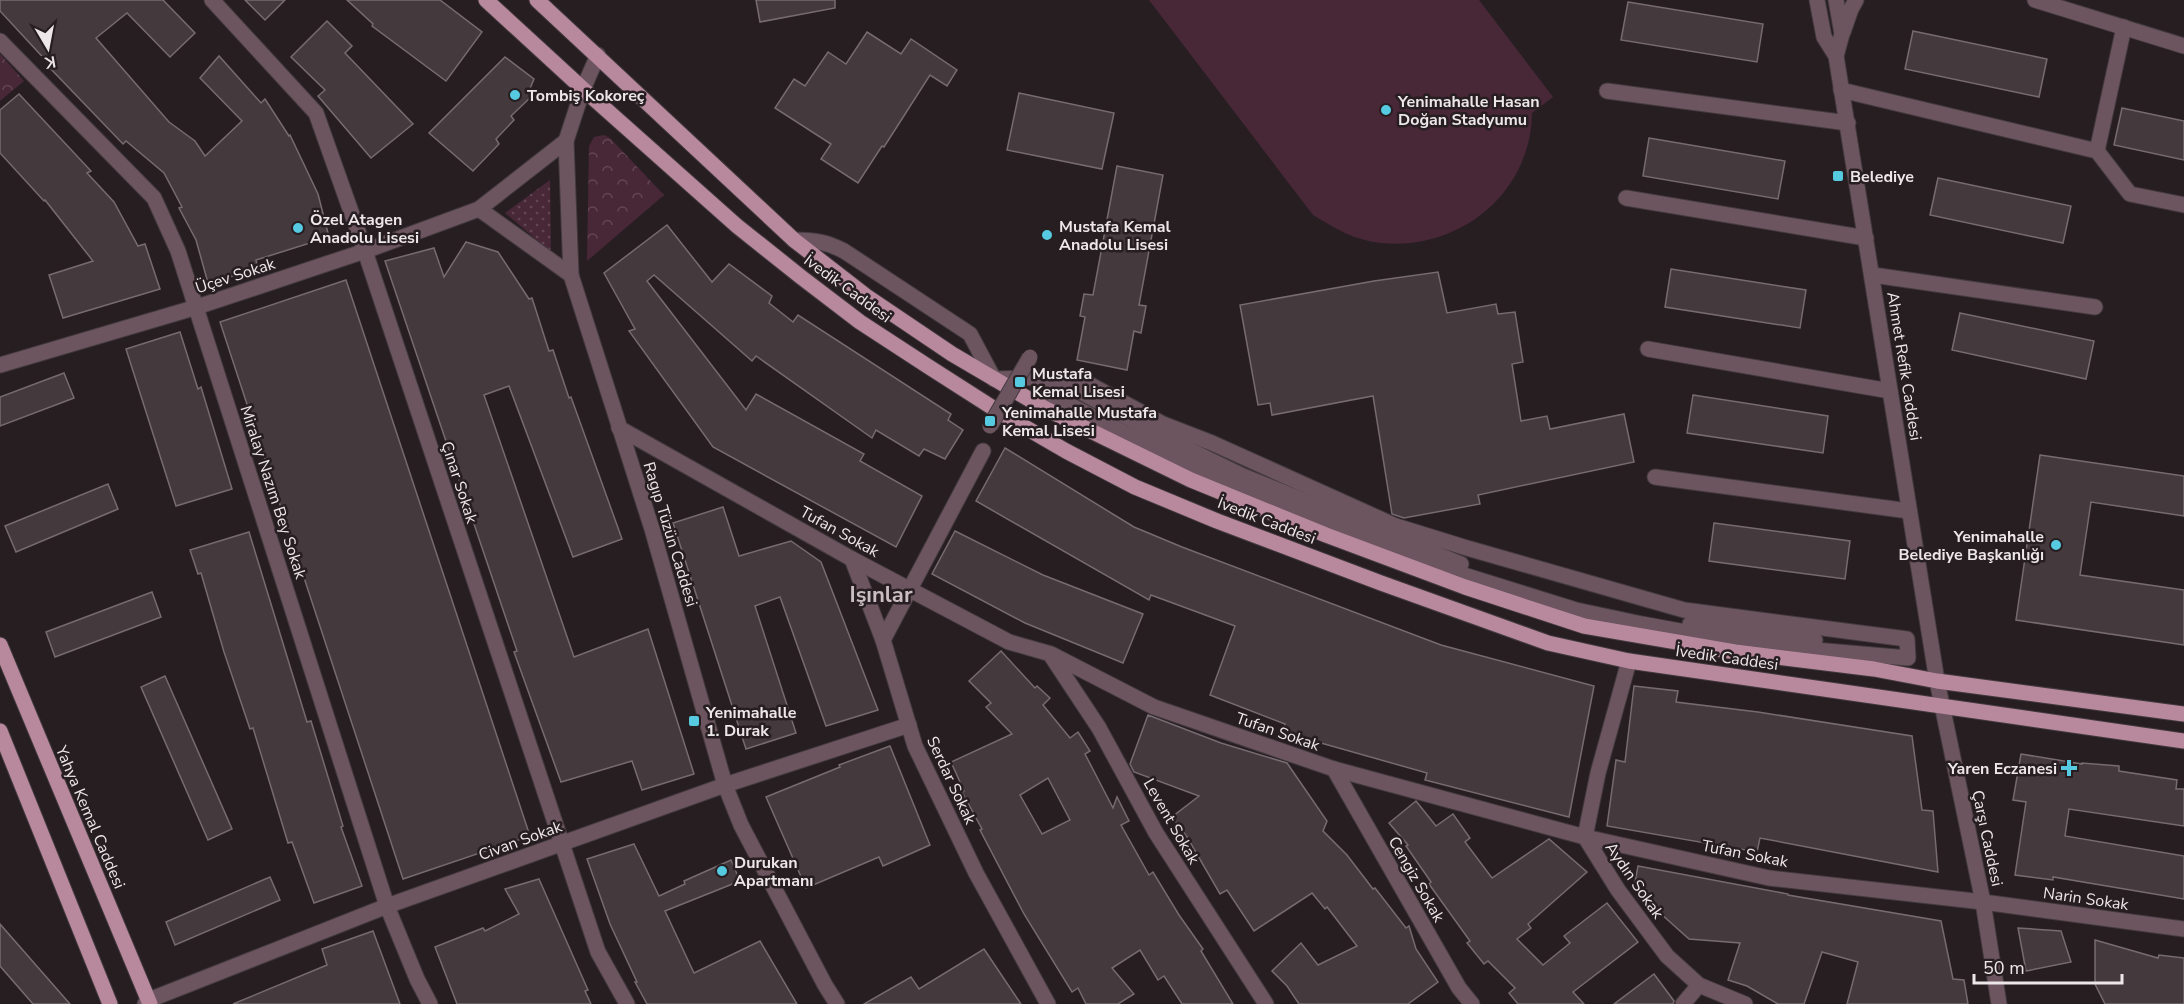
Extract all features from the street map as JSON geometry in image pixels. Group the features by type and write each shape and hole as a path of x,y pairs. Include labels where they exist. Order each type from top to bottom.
{"main road":[{"name":"İvedik Caddesi","path":"486,0 737,226 860,321 1004,415 1066,452 1135,487 1217,521 1381,583 1548,643 1629,661 2184,741"},
{"name":"İvedik Caddesi","path":"537,0 794,240 866,296 952,354 1044,408 1191,480 1326,535 1465,587 1584,626 1735,652 1875,669 1937,681 2184,714"},
{"name":"Yahya Kemal Caddesi","path":"0,645 148,1003"},
{"path":"0,731 110,1004"}],"street":[{"name":"Çınar Sokak","path":"212,0 316,113 365,251 598,952 627,1004"},
{"name":"Ahmet Refik Caddesi","path":"1817,0 1824,37 1836,56"},
{"name":"Ahmet Refik Caddesi","path":"1836,0 1842,34 1836,56 1841,90 1873,274 1937,681"},
{"path":"1842,34 1856,0"},
{"path":"2035,0 2184,46"},
{"path":"2097,151 2124,27"},
{"name":"Miralay Nazım Bey Sokak","path":"0,42 154,198 178,251 387,906 430,1004"},
{"name":"Ragıp Tüzün Caddesi","path":"598,55 583,89 566,141 571,274 652,529 725,785 741,825 825,986 837,1004"},
{"path":"1841,90 2097,151 2130,194 2184,205"},
{"path":"1607,92 1848,123"},
{"name":"Üçev Sokak","path":"0,365 197,307 365,251 479,209 566,141"},
{"path":"1626,198 1866,238"},
{"path":"479,209 571,274"},
{"name":"İvedik Caddesi","path":"794,240 821,241 844,251 970,334 994,379"},
{"path":"1873,274 2095,307"},
{"path":"1648,350 1890,392"},
{"path":"990,426 1029,357"},
{"path":"994,379 1050,377 1153,432 1243,476 1483,573 1533,590 1658,620 1839,644 1875,669"},
{"path":"1089,384 1162,424 1212,443 1406,529 1684,610 1907,639 1908,658 1756,645 1642,624 1576,609 1435,566 1208,473 1039,389 1070,386 1089,384"},
{"name":"Tufan Sokak","path":"620,428 852,559 1009,642 1051,654 1154,708 1334,770 1585,837 1769,878 1983,902"},
{"path":"882,640 983,451"},
{"path":"1656,477 1909,511"},
{"name":"Serdar Sokak","path":"852,559 882,640 915,746 976,873 1048,1004"},
{"name":"Levent Sokak","path":"1051,654 1099,728 1156,832 1266,1004"},
{"name":"Aydın Sokak","path":"1629,661 1598,773 1585,837 1618,890 1667,956 1699,985 1745,1004"},
{"name":"Çarşı Caddesi","path":"1937,681 1983,902 1999,1004"},
{"name":"Civan Sokak","path":"148,1003 387,906 725,785 909,725"},
{"name":"Cengiz Sokak","path":"1334,770 1459,988 1472,1004"},
{"name":"Narin Sokak","path":"1983,902 2184,929"},
{"path":"1683,1004 1699,985"}],"green space":[{"name":"Yenimahalle Hasan Doğan Stadyumu","path":"1149,0 1479,0 1553,97 1532,113 1528,142 1519,168 1505,191 1486,211 1463,226 1438,237 1410,243 1381,243 1363,240 1313,215"},
{"path":"0,54 24,81 0,101"},
{"path":"604,135 610,138 664,195 587,261 589,146 594,137"},
{"path":"550,180 551,252 505,213"}],"building":[{"path":"0,0 163,0 195,33 170,57 127,13 96,38 169,122 195,141 205,156 242,121 200,78 219,56 261,103 265,99 290,135 318,194 329,237 256,260 258,269 208,283 196,240 164,173 126,141 123,144 49,67 50,65 0,11"},
{"path":"245,0 285,0 265,20"},
{"path":"347,0 440,0 482,32 446,81 372,26 373,24"},
{"path":"756,0 835,0 835,8 760,22"},
{"path":"1628,2 1763,24 1757,62 1621,40"},
{"path":"327,21 352,46 345,53 413,124 371,158 318,96 325,90 291,57"},
{"path":"1913,31 2047,59 2039,97 1905,69"},
{"path":"867,32 901,54 911,39 957,70 947,86 930,75 858,183 821,159 831,144 775,108 794,79 805,86 828,52 846,64"},
{"path":"505,57 534,79 529,91 533,95 511,116 514,120 496,139 499,144 473,171 429,133"},
{"path":"1019,93 1114,113 1102,169 1007,150"},
{"path":"19,94 91,171 87,173 114,202 138,246 145,244 160,289 63,318 49,275 93,261 45,200 0,153 0,110"},
{"path":"2122,108 2184,121 2184,160 2114,145"},
{"path":"1649,138 1785,161 1778,199 1643,176"},
{"path":"1117,166 1163,175 1139,305 1146,306 1141,333 1134,331 1127,370 1077,360 1085,317 1080,316 1084,294 1093,295"},
{"path":"1938,178 2071,206 2063,243 1930,215"},
{"path":"667,225 712,282 729,264 772,296 769,303 793,322 798,315 951,414 948,420 963,430 945,459 924,449 919,456 876,430 872,438 756,356 752,361 654,275 647,281 746,410 756,394 864,454 860,461 922,496 896,547 713,447 629,331 635,329 604,273"},
{"path":"466,242 498,252 529,299 532,298 549,351 553,350 622,539 573,557 509,386 484,395 574,657 648,629 694,774 642,790 632,761 561,782 514,652 517,651 385,261 434,248 444,277"},
{"path":"1671,269 1806,290 1800,328 1665,307"},
{"path":"1438,272 1447,313 1496,304 1498,314 1515,312 1523,362 1512,364 1521,421 1547,416 1550,429 1624,414 1634,462 1478,495 1480,504 1404,518 1392,514 1373,396 1272,415 1270,403 1258,405 1240,305"},
{"path":"346,280 530,836 403,879 220,322"},
{"path":"1960,313 2094,341 2086,379 1952,350"},
{"path":"180,332 198,389 201,387 232,489 176,506 126,349"},
{"path":"64,373 74,398 0,426 0,397"},
{"path":"1693,395 1828,416 1823,453 1687,433"},
{"path":"1005,448 1134,527 1182,547 1441,645 1594,686 1569,817 1425,780 1427,773 1282,732 1285,724 1210,695 1235,626 1151,595 1149,600 976,501"},
{"name":"Yenimahalle Belediye Başkanlığı","path":"2040,455 2184,476 2184,516 2091,502 2080,575 2184,590 2184,645 2016,620"},
{"path":"108,484 118,509 16,552 5,526"},
{"path":"723,507 739,556 791,541 821,562 878,710 826,726 780,597 755,606 796,733 746,749 673,523"},
{"path":"1714,523 1850,541 1845,579 1709,561"},
{"path":"955,531 1043,575 1143,614 1123,663 1025,623 932,574"},
{"path":"249,532 307,722 311,721 343,826 341,827 362,886 314,903 292,842 288,843 253,728 250,729 201,573 198,574 190,550"},
{"path":"152,592 161,617 55,657 46,632"},
{"path":"1001,651 1035,688 1037,686 1050,698 1043,705 1070,738 1078,732 1090,751 1085,754 1113,808 1117,797 1129,821 1121,825 1149,875 1153,872 1203,949 1201,951 1233,1004 1182,1004 1164,976 1158,980 1140,950 1112,968 1134,994 1118,1004 1086,1004 1078,988 1072,992 1024,914 980,830 982,829 962,792 964,791 951,762 1012,734 986,707 991,703 969,681","holes":["1048,778 1070,820 1042,834 1020,795"]},
{"path":"165,676 232,829 208,840 141,687"},
{"path":"1634,686 1678,691 1676,702 1912,736 1922,810 1933,811 1938,872 1760,838 1757,852 1607,826 1616,760 1625,762"},
{"path":"1148,715 1221,743 1287,763 1327,821 1323,831 1347,855 1406,928 1409,926 1416,949 1438,982 1408,1004 1299,1004 1287,986 1272,971 1301,943 1318,965 1357,946 1327,907 1325,909 1312,893 1254,931 1227,890 1220,894 1187,837 1172,817 1199,796 1134,772 1130,764"},
{"path":"890,746 930,845 883,866 879,857 806,888 766,797 840,767 839,765"},
{"path":"2021,754 2082,764 2119,766 2119,771 2177,780 2176,789 2184,789 2184,826 2069,809 2065,836 2184,856 2184,899 2053,877 2053,880 2015,875 2026,802 2013,800"},
{"path":"1416,801 1436,826 1453,814 1470,838 1465,842 1492,878 1549,839 1587,872 1528,924 1531,928 1517,939 1543,965 1570,943 1564,936 1607,903 1638,942 1573,992 1584,1004 1518,1004 1509,993 1515,988 1488,961 1484,964 1467,943 1470,941 1429,884 1431,882 1406,846 1408,845 1389,823"},
{"path":"634,844 659,896 685,884 684,881 731,860 740,881 665,911 694,973 760,941 797,1004 647,1004 610,924 587,859"},
{"path":"1638,866 1941,921 1953,979 1964,980 1968,1004 1847,1004 1858,962 1822,952 1804,1004 1778,1004 1747,986 1728,980 1740,943 1689,939 1660,913 1635,882"},
{"path":"270,877 280,900 175,945 166,922"},
{"path":"539,879 588,990 585,991 591,1004 457,1004 435,947 483,928 485,931 519,914 505,889"},
{"path":"0,924 70,1004 33,1004 0,966"},
{"path":"2018,928 2061,931 2071,962 2026,971"},
{"path":"373,931 400,1004 233,1004 327,965 322,949"},
{"path":"2095,940 2158,958 2159,955 2184,958 2184,1004 2105,1004 2095,984"},
{"path":"984,949 1021,1004 864,1004 911,977 919,989"},
{"path":"1654,974 1674,1001 1673,1004 1614,1004"}],"place":[{"name":"Tombiş Kokoreç","path":"515,95"},
{"name":"Yenimahalle Hasan Doğan Stadyumu","path":"1386,110"},
{"name":"Belediye","path":"1838,176"},
{"name":"Özel Atagen Anadolu Lisesi","path":"298,228"},
{"name":"Mustafa Kemal Anadolu Lisesi","path":"1047,235"},
{"name":"Mustafa Kemal Lisesi","path":"1020,382"},
{"name":"Yenimahalle Mustafa Kemal Lisesi","path":"990,421"},
{"name":"Yenimahalle Belediye Başkanlığı","path":"2056,545"},
{"name":"Yenimahalle 1. Durak","path":"694,721"},
{"name":"Yaren Eczanesi","path":"2069,768"},
{"name":"Durukan Apartmanı","path":"722,871"}],"district":[{"name":"Işınlar","path":"881,594"}]}
